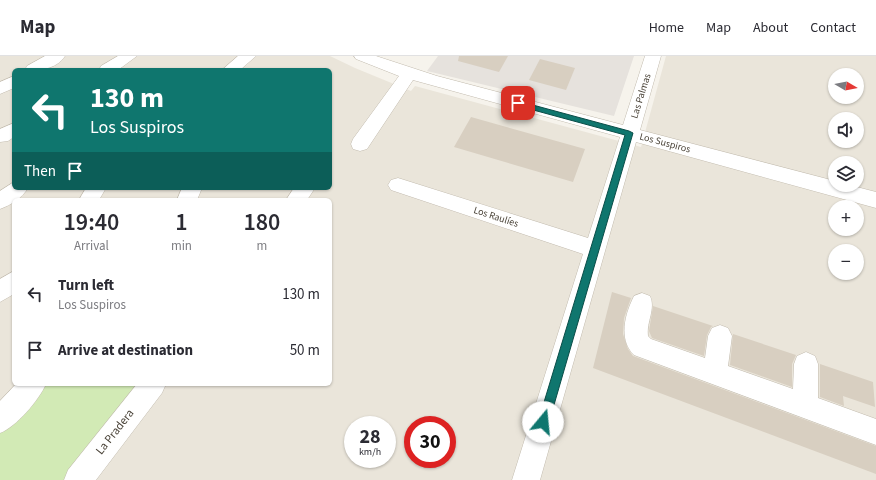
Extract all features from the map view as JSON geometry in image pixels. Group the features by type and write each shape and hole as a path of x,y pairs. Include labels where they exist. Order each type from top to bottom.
{"street":[{"path":"36,68 57,56"},
{"path":"110,68 129,56"},
{"path":"225,68 228,56"},
{"path":"233,68 248,56"},
{"name":"Los Suspiros","path":"362,56 409,74 876,200"},
{"name":"Las Palmas","path":"526,480 652,56"},
{"path":"360,144 409,74"},
{"path":"0,89 12,82"},
{"name":"Los Raulíes","path":"398,185 595,249"},
{"path":"0,201 15,190"},
{"path":"0,292 12,283"},
{"path":"642,303 635,335 637,342 640,345 876,432"},
{"path":"715,373 720,336"},
{"path":"805,406 806,364"},
{"path":"0,420 31,386"},
{"name":"La Pradera","path":"78,480 151,386"}],"shaded area":[{"path":"0,56 330,56 411,91 415,86 641,147 666,56 876,56 876,480 0,480"},
{"path":"438,56 634,56 614,116 427,71"}],"green space":[{"path":"41,386 139,386 70,480 0,480 0,431"}],"building":[{"path":"459,56 508,56 499,72 458,61"},
{"path":"540,59 575,68 566,90 529,80"},
{"path":"471,117 585,149 573,182 454,147"},
{"path":"612,292 631,298 624,318 623,334 628,349 633,356 876,446 876,474 593,368"},
{"path":"653,306 713,326 707,335 704,356 652,338 649,331"},
{"path":"733,334 796,355 792,364 792,387 730,365"},
{"path":"820,364 873,382 875,407 843,396 844,406 820,397"}],"route":[{"path":"518,103 629,133 543,422"}]}
